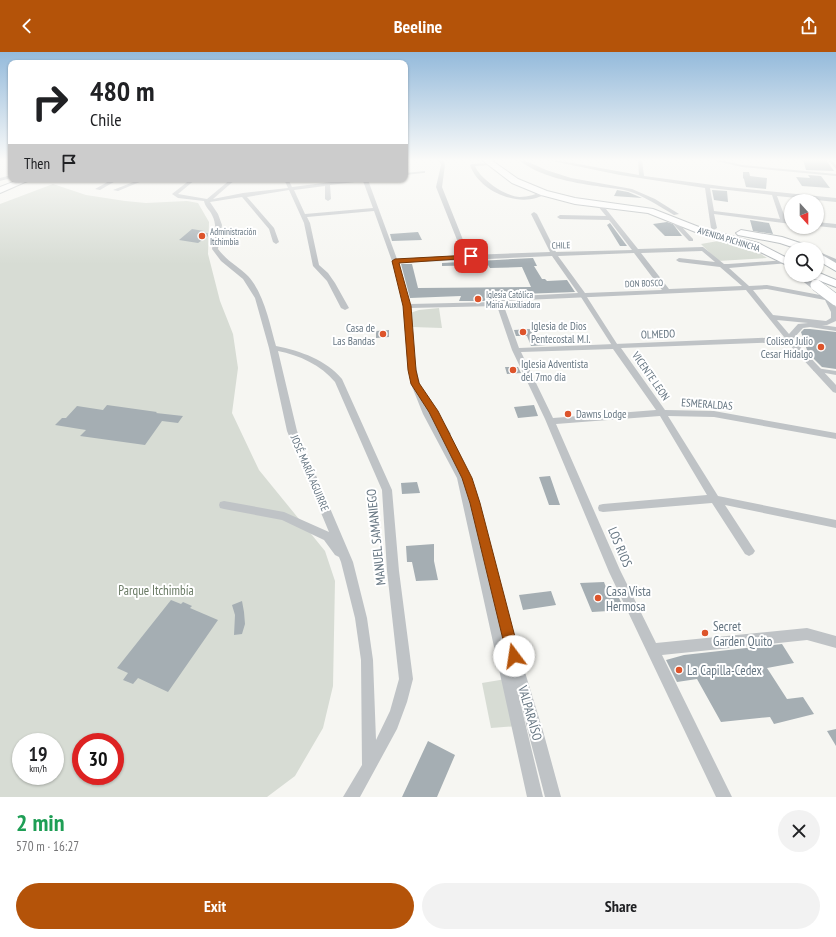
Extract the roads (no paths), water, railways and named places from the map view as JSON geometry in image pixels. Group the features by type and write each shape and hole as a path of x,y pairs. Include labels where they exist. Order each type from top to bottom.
{"main road":[{"name":"AVENIDA PICHINCHA","path":"551,195 600,205 620,202"},
{"name":"AVENIDA PICHINCHA","path":"576,201 592,202 598,200 595,197 588,195"},
{"name":"AVENIDA PICHINCHA","path":"590,195 714,228 788,242"},
{"name":"AVENIDA PICHINCHA","path":"678,218 701,231 754,245 784,261"},
{"path":"754,245 757,240 766,238"},
{"path":"824,258 835,263"},
{"path":"817,282 834,299"},
{"path":"824,282 836,284"}],"street":[{"path":"177,195 207,200 243,195 272,229 276,242"},
{"path":"207,200 214,195"},
{"path":"292,195 307,223 316,266 321,269 336,290 345,308"},
{"path":"328,195 328,199"},
{"name":"VALPARAÍSO","path":"371,195 395,261 407,303 412,370 415,384 427,414 462,478 535,797"},
{"path":"442,195 467,257"},
{"path":"506,195 513,198 526,198 538,195"},
{"path":"643,195 652,199 678,218 677,225 692,240"},
{"path":"709,195 714,228"},
{"path":"712,212 784,221 774,195"},
{"path":"782,195 836,200"},
{"name":"JOSÉ MARÍA AGUIRRE","path":"207,200 207,204 219,225 215,249 223,260 246,278 258,298 273,348 292,431 347,562 361,618 367,660 369,767"},
{"path":"600,205 667,291"},
{"path":"303,216 375,209"},
{"name":"VICENTE LEON","path":"534,214 554,254 662,413 749,551"},
{"path":"560,217 610,218"},
{"path":"824,225 836,226"},
{"name":"CHILE","path":"395,261 703,249 748,288 782,331 816,370 836,390"},
{"path":"679,260 700,264 721,264 728,266 784,263"},
{"path":"772,317 832,322 835,319 836,314 834,299 808,282"},
{"name":"DON BOSCO","path":"407,303 459,305 500,304 498,298 748,288 776,288 834,299"},
{"name":"LOS RIOS","path":"500,304 516,350 551,421 615,572 724,797"},
{"path":"789,339 799,327 805,325 836,329"},
{"path":"782,331 789,333 797,331"},
{"name":"OLMEDO","path":"516,350 789,339"},
{"name":"MANUEL SAMANIEGO","path":"273,348 289,350 335,375 387,490 393,571 406,679 404,696 398,712 369,767"},
{"path":"816,370 836,373"},
{"name":"VALPARAÍSO","path":"415,384 437,417 467,478 475,503 514,656 536,731 553,797"},
{"name":"ESMERALDAS","path":"551,421 662,413 714,414 836,436"},
{"path":"603,508 715,499 836,524"},
{"path":"224,505 240,509 272,513 284,516 297,522 328,537 347,562"},
{"path":"652,650 807,634 836,642"},
{"path":"351,797 369,767"}],"place":[{"name":"Administración Itchimbia","path":"202,236"},
{"name":"Iglesia Católica María Auxiliadora","path":"478,299"},
{"name":"Iglesia de Dios Pentecostal M.I.","path":"523,332"},
{"name":"Casa de Las Bandas","path":"383,334"},
{"name":"Coliseo Julio Cesar Hidalgo","path":"821,347"},
{"name":"Iglesia Adventista del 7mo día","path":"513,370"},
{"name":"Dawns Lodge","path":"568,414"},
{"name":"Casa Vista Hermosa","path":"598,598"},
{"name":"Secret Garden Quito","path":"705,633"},
{"name":"La Capilla-Cedex","path":"679,670"}],"park label":[{"name":"Parque Itchimbía","path":"156,590"}]}
